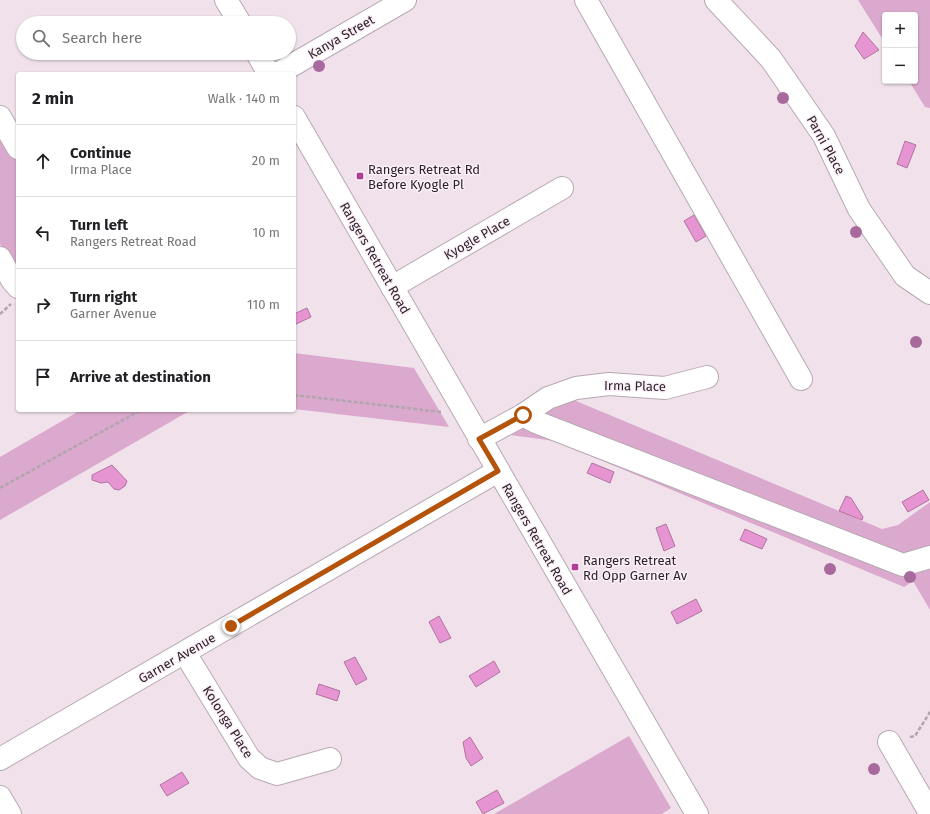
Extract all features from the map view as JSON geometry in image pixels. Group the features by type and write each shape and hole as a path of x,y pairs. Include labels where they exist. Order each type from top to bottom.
{"street":[{"path":"226,0 236,16"},
{"name":"Kanya Street","path":"280,72 405,0"},
{"path":"586,0 802,378"},
{"name":"Parni Place","path":"716,0 771,59 824,136 859,209 905,276 930,293"},
{"path":"261,60 268,72"},
{"path":"0,117 16,145"},
{"name":"Rangers Retreat Road","path":"296,120 697,814"},
{"name":"Kyogle Place","path":"392,287 562,188"},
{"path":"0,258 16,285"},
{"name":"Irma Place","path":"479,439 523,415 548,398 576,388 609,384 665,388 706,377"},
{"path":"523,415 544,425 903,564 930,557"},
{"name":"Garner Avenue","path":"0,759 186,653 498,471"},
{"name":"Kolonga Place","path":"186,653 249,758 260,768 277,774 330,759"},
{"path":"889,742 930,813"},
{"path":"0,797 10,814"}],"path":[{"path":"296,395 466,415"},
{"path":"0,488 137,412"},
{"path":"889,742 915,736 930,712"}],"shaded area":[{"path":"858,0 930,0 930,108 925,107 911,84 918,84 918,12 882,12 882,38"},
{"path":"863,32 879,50 864,59 855,46"},
{"path":"0,129 16,157 16,272 0,244"},
{"path":"905,141 916,145 907,168 897,164"},
{"path":"694,215 706,236 696,242 684,221"},
{"path":"307,308 311,317 296,324 296,313"},
{"path":"296,353 414,368 449,427 296,409"},
{"path":"569,398 882,529 898,525 930,502 930,610 913,581 904,587 555,441 494,433"},
{"path":"78,412 188,412 0,520 0,457"},
{"path":"592,463 614,472 610,483 587,473"},
{"path":"112,465 127,481 125,486 119,490 114,489 108,482 101,483 92,480 92,475"},
{"path":"923,490 929,500 908,512 902,502"},
{"path":"846,496 851,498 863,517 862,520 839,511"},
{"path":"666,524 675,546 664,551 656,528"},
{"path":"745,529 767,539 762,549 740,540"},
{"path":"696,599 702,611 677,624 671,612"},
{"path":"439,616 451,638 440,643 429,622"},
{"path":"355,657 367,679 356,685 344,662"},
{"path":"494,661 500,672 476,687 469,676"},
{"path":"319,684 340,691 337,701 316,694"},
{"path":"629,736 671,808 662,814 494,814"},
{"path":"470,737 483,758 471,766 466,758 463,742"},
{"path":"182,772 189,783 167,796 160,785"},
{"path":"497,790 504,803 483,814 476,802"}],"place":[{"name":"Rangers Retreat Rd Before Kyogle Pl","path":"360,176"},
{"name":"Rangers Retreat Rd Opp Garner Av","path":"575,567"}],"route":[{"path":"231,626 498,471 479,439 523,415"}]}
